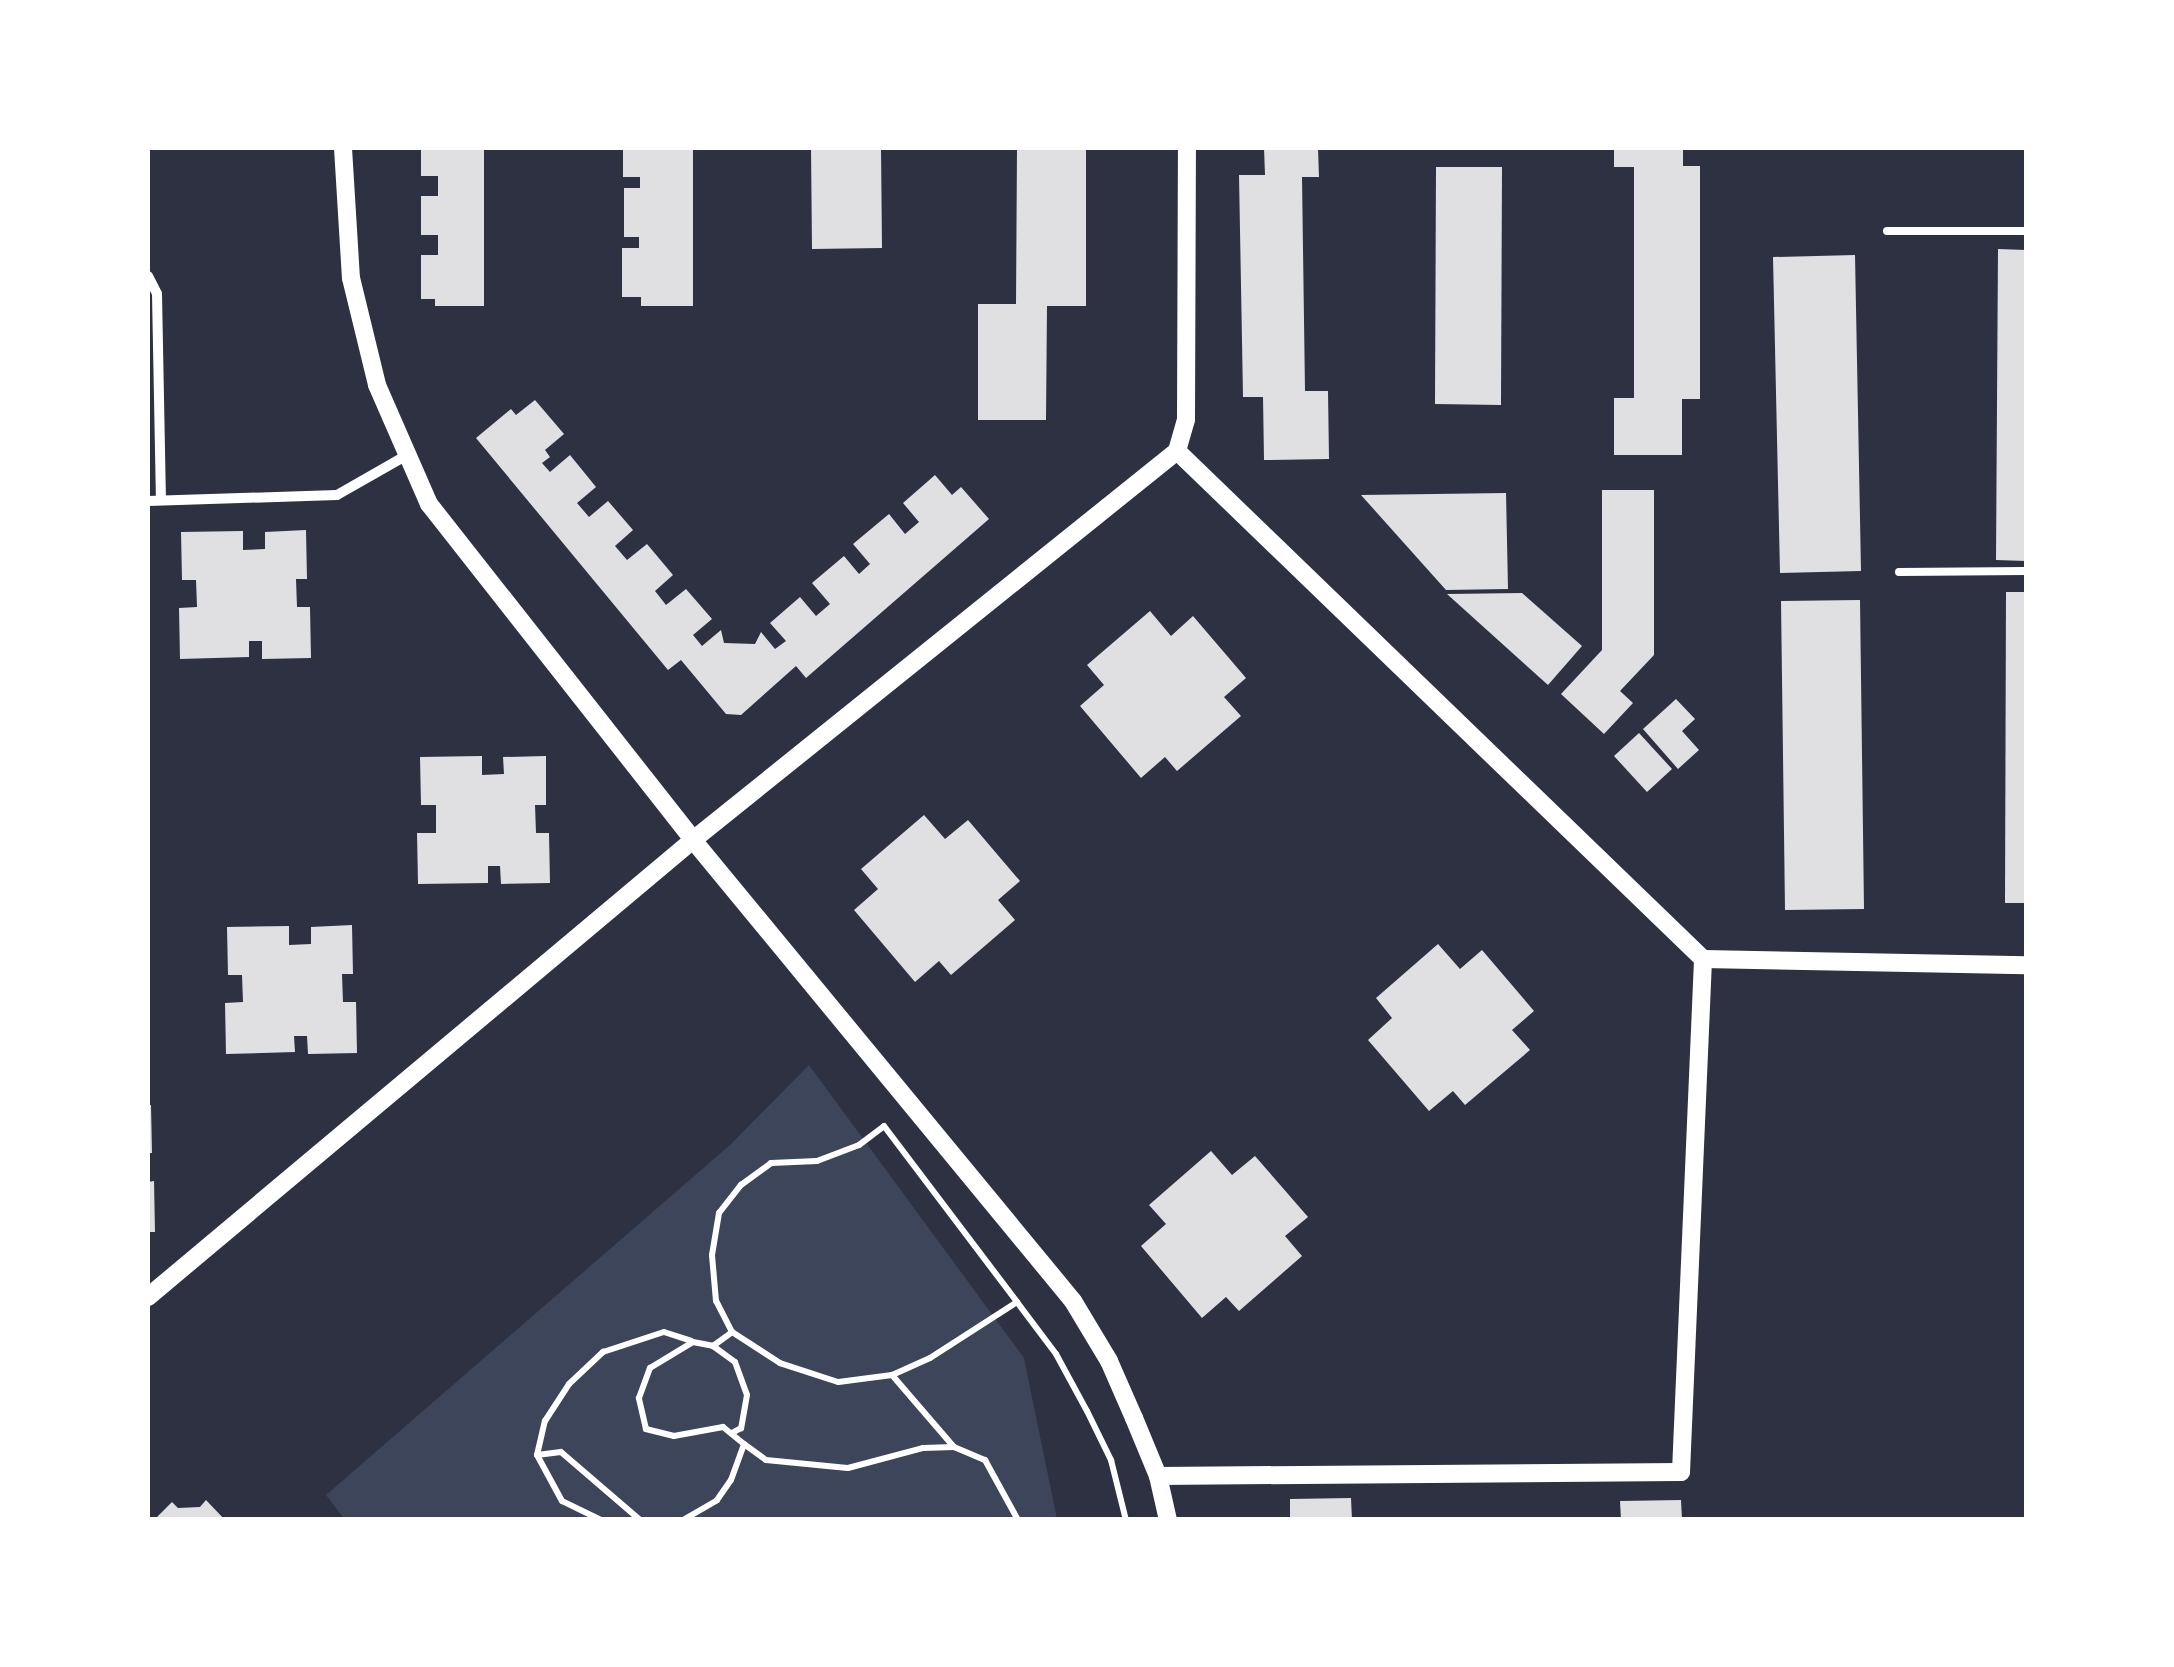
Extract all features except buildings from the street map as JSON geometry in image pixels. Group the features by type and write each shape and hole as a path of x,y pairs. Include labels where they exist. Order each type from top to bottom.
{"street":[{"path":"342,148 351,278 377,386 429,504 693,840 1073,1302 1109,1361 1158,1476 1168,1520"},
{"path":"148,1297 693,840 1177,450 1186,420 1187,148"},
{"path":"148,276 157,294 161,499"},
{"path":"1177,450 1703,960 2026,965"},
{"path":"148,500 337,496 408,455"},
{"path":"1158,1476 1681,1472 1703,960"}],"lane":[{"path":"1887,230 2026,231"},
{"path":"1899,572 2026,571"}],"path":[{"path":"1017,1302 930,1358 892,1374 838,1382 780,1363 732,1332 716,1301 712,1255 719,1213 740,1186 771,1163 816,1161 859,1144 884,1126 1017,1302 1056,1354 1111,1460 1126,1520"},
{"path":"601,1520 562,1501 537,1455 544,1421 568,1384 604,1352 664,1332 714,1346 735,1362 747,1394 740,1428 732,1433"},
{"path":"714,1346 732,1332"},
{"path":"693,1342 650,1368 640,1398 646,1429 674,1436 723,1427 766,1460 848,1468 923,1448 954,1447 986,1460 1018,1520"},
{"path":"892,1374 954,1447"},
{"path":"683,1520 717,1500 730,1480 744,1444"},
{"path":"537,1455 561,1452 640,1520"}],"shaded area":[{"path":"809,1065 1024,1358 1057,1519 345,1520 326,1495 730,1145"}]}
